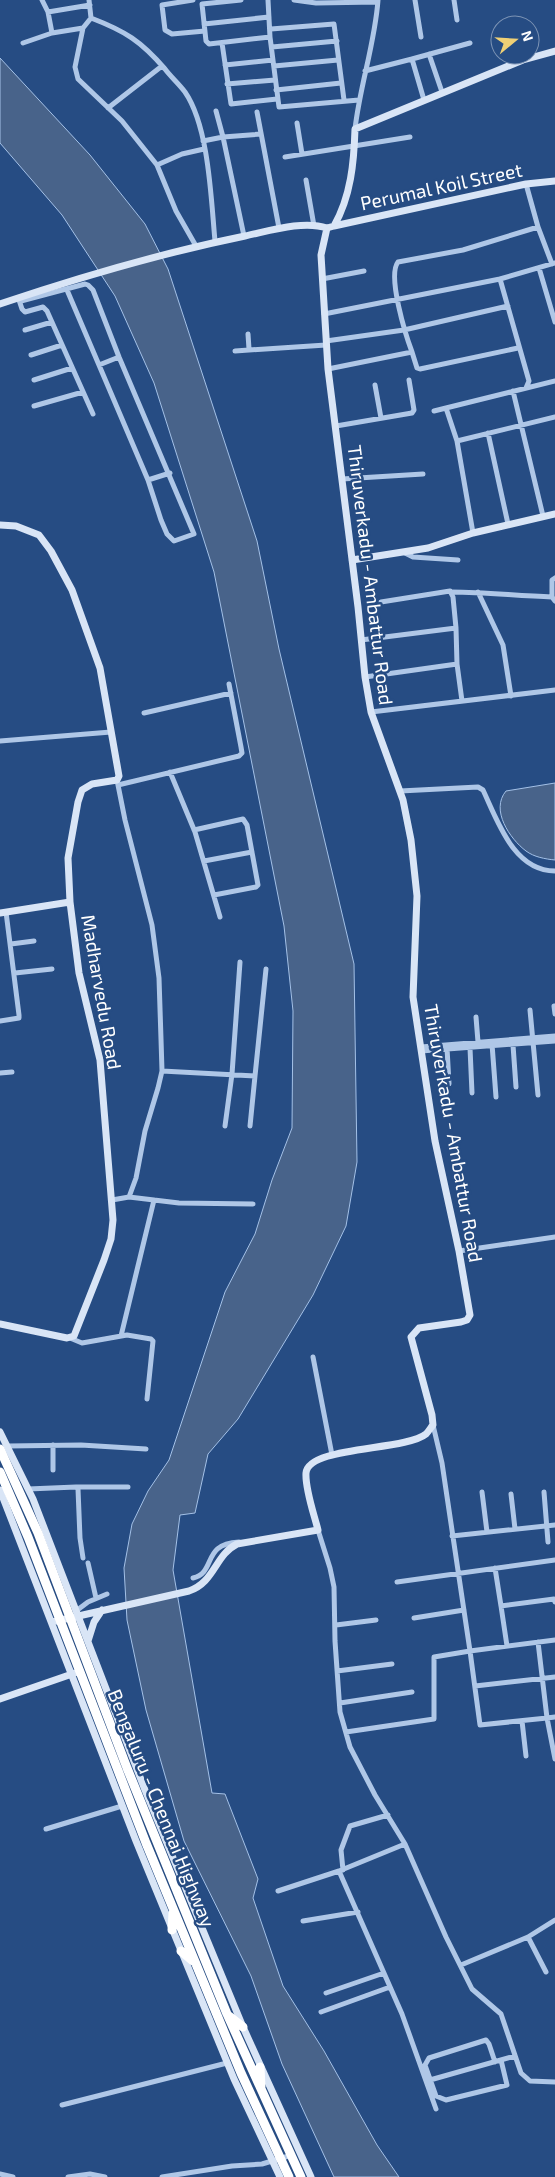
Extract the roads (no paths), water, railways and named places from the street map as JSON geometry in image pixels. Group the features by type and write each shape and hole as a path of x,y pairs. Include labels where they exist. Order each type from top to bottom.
{"highway":[{"name":"Bengaluru - Chennai Highway","path":"4,1448 27,1507 74,1615 127,1768 227,2014 261,2091 296,2154 301,2177"},
{"name":"Bengaluru - Chennai Highway","path":"0,1472 75,1672 277,2160 289,2177"},
{"path":"172,1930 173,1909"},
{"path":"181,1952 196,1963"},
{"path":"227,2014 242,2027"},
{"path":"260,2067 261,2091"}],"street":[{"path":"42,0 48,12 52,34"},
{"path":"192,0 162,5 166,30 172,34 205,31"},
{"path":"241,0 202,2 206,40 209,44 270,37"},
{"path":"268,0 270,37 279,108 358,100"},
{"path":"294,0 316,3 378,1 377,16 358,100 356,129 523,60 555,51"},
{"path":"415,0 421,37"},
{"path":"454,0 457,20"},
{"path":"48,12 90,2 90,18 83,28 75,67 78,79 122,121 157,165 176,211 196,246"},
{"path":"204,24 269,17"},
{"path":"90,18 121,30 148,49 186,93 199,123 203,141 210,180 215,241"},
{"path":"270,29 334,24 340,83 344,100"},
{"path":"23,43 52,34 83,28"},
{"path":"272,47 336,41"},
{"path":"222,43 230,104 277,99"},
{"path":"365,71 470,43"},
{"path":"430,54 442,92"},
{"path":"412,59 424,100"},
{"path":"225,65 338,60"},
{"path":"108,108 162,66"},
{"path":"227,84 275,80"},
{"path":"276,90 340,83"},
{"path":"216,110 244,236"},
{"path":"257,112 279,228"},
{"path":"297,123 302,154"},
{"name":"Thiruverkadu - Ambattur Road","path":"356,129 353,172 340,215 330,227 321,254 328,369 365,677 371,712 400,790 409,824 417,887 412,997 435,1141 459,1251 470,1315 467,1320 462,1322 419,1328 411,1337 433,1424"},
{"path":"203,141 223,137 261,134"},
{"path":"285,157 410,137"},
{"path":"157,165 182,154 204,149"},
{"path":"306,180 314,226"},
{"name":"Perumal Koil Street","path":"330,227 526,184 555,181"},
{"path":"324,314 500,279 553,264 538,227 526,184"},
{"path":"0,304 93,275 215,241 279,228 330,227"},
{"path":"518,348 417,368 404,330 395,271 398,262 463,250 538,227"},
{"path":"539,268 555,322"},
{"path":"322,279 364,271"},
{"path":"500,279 518,348 529,380 526,388"},
{"path":"19,299 21,301 85,284 91,288 118,357 170,473 194,534 178,540 171,539 167,534 148,480 67,290"},
{"path":"19,299 25,312 44,308 93,414"},
{"path":"235,350 326,343 404,330 508,306"},
{"path":"25,330 52,322"},
{"path":"248,334 249,350"},
{"path":"31,355 62,345"},
{"path":"328,369 412,352"},
{"path":"99,365 118,357"},
{"path":"34,380 72,368"},
{"path":"336,426 414,412 409,380"},
{"path":"434,410 555,381"},
{"path":"375,385 381,418"},
{"path":"513,391 543,516"},
{"path":"34,406 83,392"},
{"path":"446,408 457,441 474,533"},
{"path":"457,441 555,417"},
{"path":"488,433 508,524"},
{"path":"148,480 170,473"},
{"path":"342,479 423,474"},
{"path":"352,560 428,548 474,533 555,514"},
{"path":"0,525 16,526 39,536 51,551 72,590 100,668 119,771 117,782 152,925 159,978 162,1071 136,1178 129,1197"},
{"path":"404,552 413,557 458,560"},
{"path":"381,602 448,591 553,599 552,580 555,578"},
{"path":"452,592 457,664 462,701"},
{"path":"478,592 503,645 511,696"},
{"path":"361,640 456,628"},
{"path":"365,677 457,664"},
{"path":"117,782 234,758 242,753 229,684"},
{"path":"371,712 555,690"},
{"path":"144,713 231,693"},
{"path":"0,741 111,732"},
{"path":"170,772 194,830 220,918"},
{"name":"Madharvedu Road","path":"70,1338 77,1331 111,1239 112,1200 100,1060 79,973 70,902 68,858 80,795 83,789 89,785 117,782"},
{"path":"400,790 478,786 483,790 515,850 526,862 536,868 555,871"},
{"path":"194,830 243,819 247,824 258,885 256,887 214,895"},
{"path":"204,861 252,852"},
{"path":"0,1021 20,1016 11,944 3,913 70,902"},
{"path":"11,944 34,940"},
{"path":"225,1126 232,1074 240,962"},
{"path":"15,973 52,969"},
{"path":"250,1126 266,969"},
{"path":"554,1006 555,1014"},
{"path":"530,1010 538,1094"},
{"path":"476,1017 478,1042"},
{"path":"421,1049 478,1042 513,1045 555,1036"},
{"path":"447,1047 470,1048 533,1040 555,1041"},
{"path":"492,1044 496,1097"},
{"path":"513,1045 516,1087"},
{"path":"447,1047 449,1084"},
{"path":"470,1048 472,1093"},
{"path":"162,1071 256,1076"},
{"path":"0,1073 12,1072"},
{"path":"112,1200 129,1197 179,1203 253,1204"},
{"path":"121,1336 154,1200"},
{"path":"459,1251 555,1238"},
{"path":"0,1324 70,1338 82,1343 121,1336 153,1341 146,1398"},
{"path":"313,1357 332,1455"},
{"path":"433,1424 426,1433 404,1442 332,1455 312,1462 306,1471 318,1530 334,1587 340,1703 346,1732 361,1769 405,1844 446,1937 472,1989 501,2014 521,2073 530,2081 555,2082"},
{"path":"433,1424 442,1463 480,1726 555,1717"},
{"path":"0,1432 4,1448 28,1489 74,1615 88,1644 145,1790 242,2027 296,2154 311,2177"},
{"path":"4,1448 53,1445 146,1449"},
{"path":"53,1445 53,1470"},
{"path":"28,1489 128,1486"},
{"path":"76,1487 78,1489 80,1538 83,1558"},
{"path":"0,1490 56,1621 74,1615 185,1592 201,1585 230,1548 246,1542"},
{"path":"482,1492 487,1532"},
{"path":"544,1492 548,1542"},
{"path":"510,1494 515,1529"},
{"path":"452,1536 555,1525"},
{"path":"193,1578 202,1575 212,1554 220,1545 318,1530"},
{"path":"397,1582 555,1560"},
{"path":"88,1563 96,1598"},
{"path":"495,1568 507,1646"},
{"path":"74,1615 96,1598 107,1594"},
{"path":"501,1606 554,1599 555,1602"},
{"path":"88,1644 92,1626 98,1614 103,1610"},
{"path":"414,1618 464,1610"},
{"path":"336,1625 376,1620"},
{"path":"346,1732 434,1719 434,1657 555,1640"},
{"path":"538,1642 547,1718 555,1759"},
{"path":"337,1671 392,1664"},
{"path":"0,1699 75,1672 122,1806 172,1930 228,2063 277,2160 280,2177"},
{"path":"475,1686 555,1677"},
{"path":"340,1703 412,1692"},
{"path":"522,1721 526,1756"},
{"path":"46,1829 122,1806"},
{"path":"388,1815 350,1826 342,1850 341,1871 390,1987 436,2109"},
{"path":"278,1891 341,1871 405,1844"},
{"path":"303,1921 358,1912"},
{"path":"461,1965 528,1937 555,1920"},
{"path":"528,1937 546,1972"},
{"path":"326,1993 384,1973"},
{"path":"321,2012 390,1987"},
{"path":"495,2062 489,2044 484,2041 428,2058 425,2065 436,2096 443,2100 505,2086 507,2083 501,2060"},
{"path":"430,2080 515,2056"},
{"path":"62,2105 228,2063"},
{"path":"162,2177 232,2166 258,2165 296,2154"},
{"path":"0,2174 13,2177"},
{"path":"68,2177 90,2174 105,2177"}],"water":[{"path":"0,58 90,155 145,224 168,269 257,541 279,649 354,964 357,1162 346,1226 313,1295 238,1419 208,1454 195,1513 180,1515 173,1570 212,1793 225,1794 258,1879 253,1898 283,1986 324,2051 377,2145 399,2177 334,2177 282,2064 251,1976 184,1841 146,1710 127,1620 124,1568 132,1524 148,1491 169,1460 225,1292 255,1234 272,1180 292,1128 293,1011 284,926 214,572 154,383 115,296 62,215 0,143"},
{"path":"555,783 555,860 532,855 520,846 508,832 500,807 506,791"}]}
